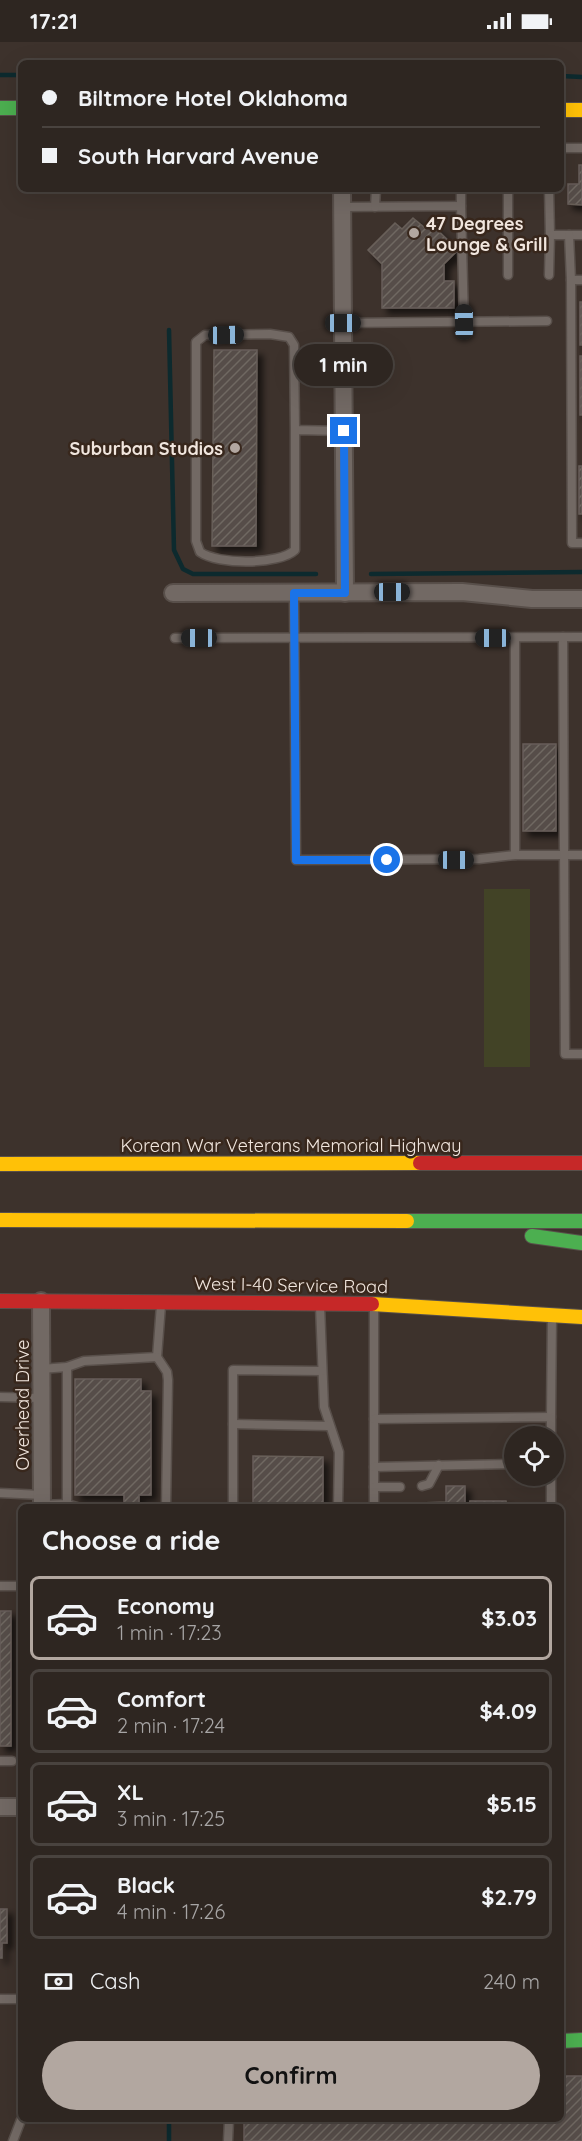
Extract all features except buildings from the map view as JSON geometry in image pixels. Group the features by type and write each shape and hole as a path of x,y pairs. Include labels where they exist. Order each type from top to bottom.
{"main road":[{"path":"0,108 18,108"},
{"path":"564,111 582,110"},
{"path":"461,1163 582,1150"},
{"name":"Korean War Veterans Memorial Highway","path":"0,1164 582,1163"},
{"path":"0,1220 582,1221"},
{"path":"431,1220 582,1243"},
{"name":"West I-40 Service Road","path":"0,1302 374,1303 582,1317"},
{"path":"564,2040 582,2040"}],"street":[{"path":"342,192 345,593"},
{"path":"173,593 462,592 532,599 582,599"},
{"name":"Overhead Drive","path":"41,1302 42,1503"},
{"path":"0,1807 18,1807"}],"lane":[{"path":"564,148 582,148"},
{"path":"375,207 376,192"},
{"path":"461,192 464,322"},
{"path":"508,192 508,275"},
{"path":"549,192 549,275"},
{"path":"342,207 461,206"},
{"path":"550,235 582,235"},
{"path":"569,235 572,543 582,543"},
{"path":"571,280 582,280"},
{"path":"343,323 547,321"},
{"path":"270,334 289,337 294,345 295,430 295,550 286,557 274,560 215,560 200,552 196,541 196,342 204,336 270,334"},
{"path":"295,430 344,431"},
{"path":"294,593 296,860 479,860 515,855 582,855"},
{"path":"563,637 565,1054 582,1054"},
{"path":"175,638 582,637"},
{"path":"515,638 515,855"},
{"path":"161,1302 157,1357 167,1372 168,1380 166,1504"},
{"path":"320,1303 324,1407 328,1426 339,1452 338,1504"},
{"path":"374,1303 374,1504"},
{"path":"551,1426 552,1314"},
{"path":"41,1369 67,1367 84,1362 157,1357"},
{"path":"67,1367 67,1504"},
{"path":"233,1504 232,1370 322,1371"},
{"path":"0,1397 41,1398"},
{"path":"374,1419 551,1418"},
{"path":"233,1424 328,1426"},
{"path":"374,1467 504,1464"},
{"path":"422,1486 429,1484 439,1466"},
{"path":"551,1486 551,1504"},
{"path":"374,1487 400,1487"},
{"path":"0,1493 42,1503"},
{"path":"0,1586 18,1586"},
{"path":"0,1761 12,1761"},
{"path":"0,1999 18,1999"},
{"path":"13,2141 20,2122"},
{"path":"228,2141 229,2122"}],"green space":[{"path":"484,889 530,889 530,1067 484,1067"}],"waterway":[{"path":"0,75 18,75"},
{"path":"564,76 582,77"},
{"path":"169,330 174,550 183,569 193,574 316,574"},
{"path":"371,574 582,572"},
{"path":"169,2122 169,2141"}],"traffic: fast":[{"path":"0,108 18,108"},
{"path":"407,1221 582,1221"},
{"path":"532,1236 582,1243"},
{"path":"564,2041 582,2040"}],"traffic: slow":[{"path":"564,110 582,110"},
{"path":"0,1164 420,1163"},
{"path":"0,1220 407,1221"},
{"path":"372,1304 582,1317"}],"traffic: jam":[{"path":"420,1163 582,1163"},
{"path":"0,1301 372,1304"}],"place":[{"name":"47 Degrees Lounge & Grill","path":"414,233"},
{"name":"Suburban Studios","path":"235,448"}],"route":[{"path":"344,431 345,593 294,593 296,860 387,860"}]}
